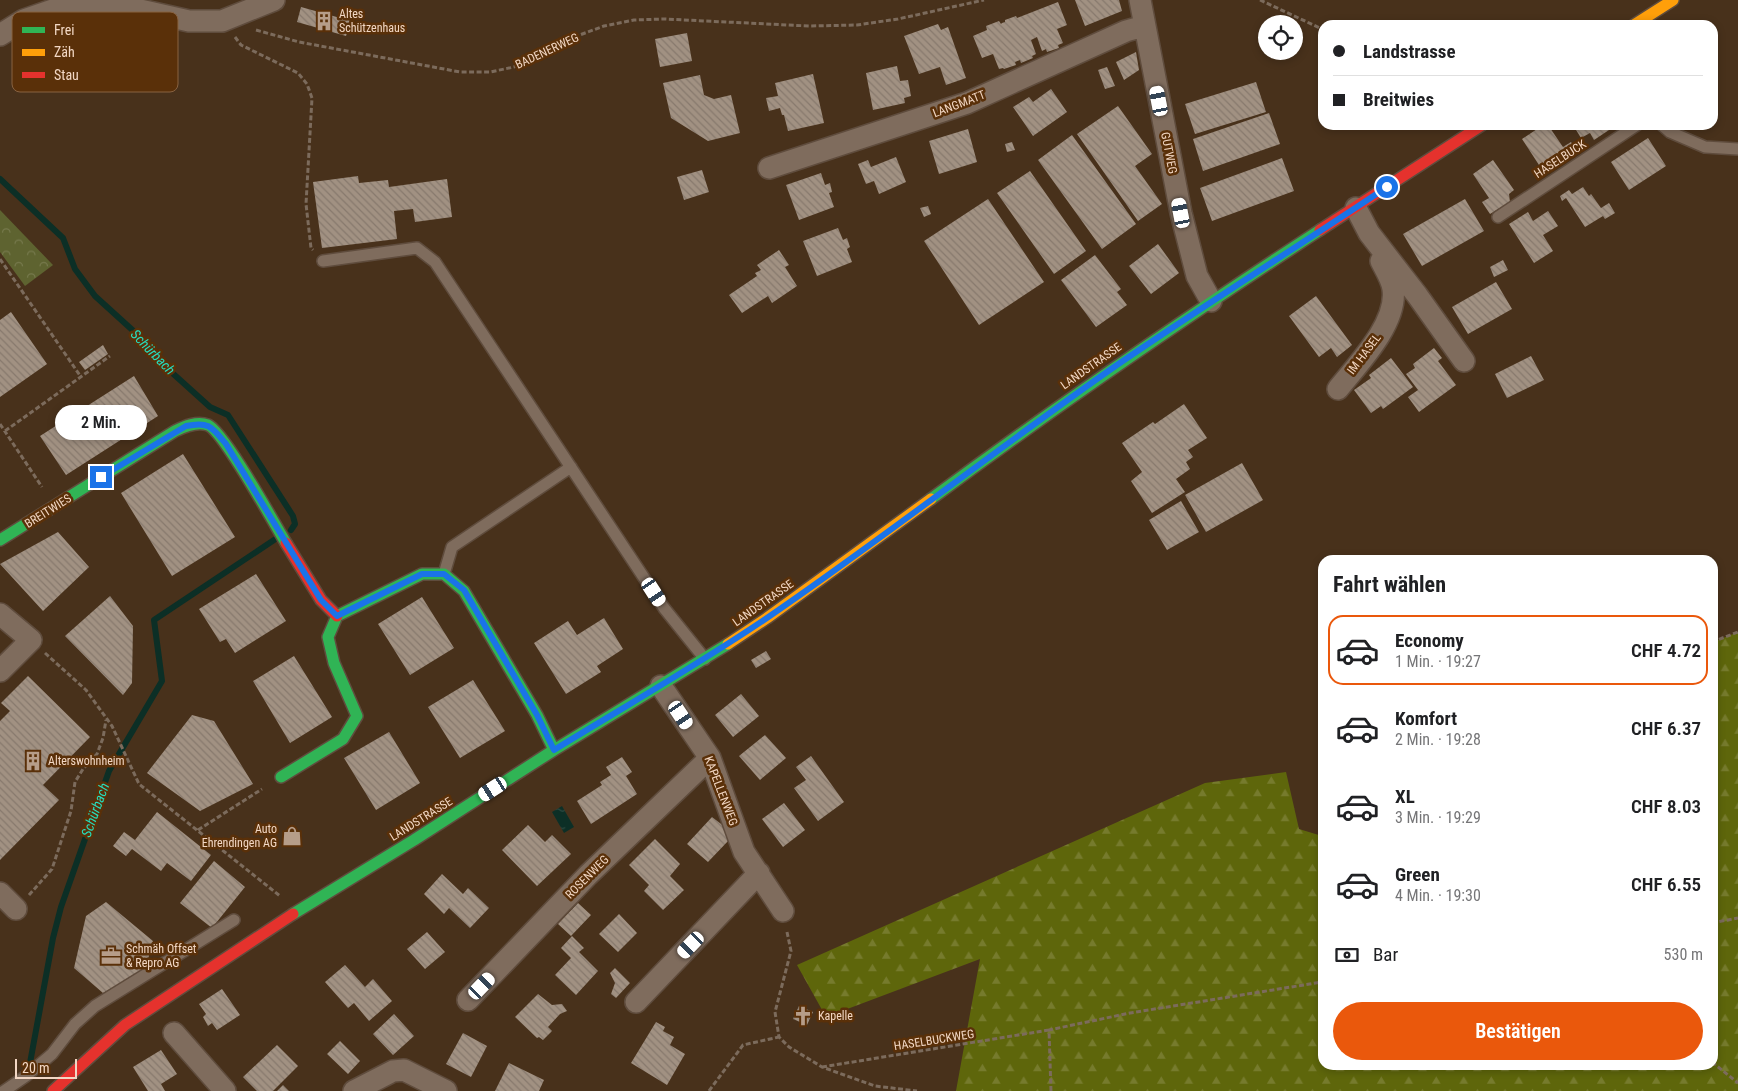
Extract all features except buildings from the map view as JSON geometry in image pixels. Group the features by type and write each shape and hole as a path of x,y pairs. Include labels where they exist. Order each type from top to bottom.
{"main road":[{"path":"1642,20 1672,0"},
{"name":"LANDSTRASSE","path":"53,1091 125,1025 298,911 414,840 554,750 705,659 767,618 885,534 1021,433 1211,301 1474,130"},
{"name":"BREITWIES","path":"0,540 164,438 186,426 201,423 213,428 226,444 321,600 337,616"},
{"path":"281,777 343,739 357,716 334,663 328,637 337,616 422,574 444,574 464,590 537,715 554,750"}],"street":[{"path":"178,19 189,21 222,22 274,0"},
{"name":"GUTWEG","path":"1140,0 1181,213 1197,276 1211,301"},
{"path":"47,12 64,6 118,5 149,12"},
{"name":"LANGMATT","path":"769,168 966,103 1126,31 1144,26"},
{"path":"0,35 12,28"},
{"name":"IM HASEL","path":"1338,389 1380,333 1392,309 1393,289 1356,208"},
{"name":"IM HASEL","path":"1369,233 1418,295 1464,360"},
{"path":"0,614 32,640 0,671"},
{"name":"KAPELLENWEG","path":"661,686 710,758 744,852 783,911"},
{"name":"ROSENWEG","path":"468,1000 588,875 710,758"},
{"path":"636,1002 759,873"},
{"path":"0,893 16,909"},
{"path":"174,1033 225,1091"},
{"path":"354,1091 393,1070 404,1070 446,1091"}],"lane":[{"name":"HASELBUCK","path":"1498,217 1629,130"},
{"path":"1668,130 1705,147 1738,149"},
{"path":"324,261 417,248 435,262 664,608 705,659"},
{"path":"444,574 452,547 571,467"},
{"path":"4,1091 26,1076 52,1054 75,1024 95,1006 234,920"}],"path":[{"name":"BADENERWEG","path":"222,22 318,45 460,72 490,72 514,67 566,40 604,26 634,20 664,19 808,26 857,25 898,19 984,0"},
{"path":"1260,0 1318,27"},
{"path":"222,22 241,45 298,73 307,84 312,98 306,204 311,248 324,261"},
{"path":"0,259 81,377"},
{"path":"5,431 110,356"},
{"path":"0,424 55,507"},
{"path":"1718,640 1738,632"},
{"path":"32,640 86,690 112,726 139,784 298,911"},
{"path":"16,909 52,869 71,811 75,782 83,769 97,754 103,738 106,720"},
{"path":"198,830 281,777"},
{"path":"783,911 791,951 775,1012 779,1038 789,1047 822,1067 875,1086 917,1091"},
{"path":"1718,923 1738,918"},
{"name":"HASELBUCKWEG","path":"822,1067 1049,1030 1139,1011 1318,983"},
{"path":"1049,1030 1052,1091"},
{"path":"709,1091 743,1046 779,1038"},
{"path":"1718,1067 1738,1084"}],"green space":[{"path":"0,210 53,265 25,286 0,252"},
{"path":"1738,632 1738,1091 956,1091 980,959 826,1017 797,965 1205,783 1286,772 1299,829 1318,835 1318,1070 1718,1070 1718,640"}],"water":[{"path":"562,806 574,827 564,833 552,812"}],"waterway":[{"name":"Schürbach","path":"0,179 63,238 75,269 95,296 139,336 169,370 210,407 228,415 293,516 295,524 291,530"},
{"name":"Schürbach","path":"30,1063 53,938 61,907 109,771 162,681 154,620 274,540"}],"traffic: fast":[{"path":"931,499 1027,429 1221,295 1320,230"},
{"path":"0,540 175,431 187,426 200,424 208,425 215,431 237,460 286,543"},
{"path":"281,777 343,739 357,716 334,663 328,637 337,616 422,574 444,574 464,591 537,715 554,750"},
{"path":"293,914 414,840 554,750 728,644"}],"traffic: slow":[{"path":"1642,20 1673,0"},
{"path":"728,644 767,618 931,499"}],"traffic: jam":[{"path":"1320,230 1474,130"},
{"path":"286,543 321,600 337,616"},
{"path":"53,1091 125,1025 293,914"}],"place":[{"name":"Altes Schützenhaus","path":"324,21"},
{"name":"Alterswohnheim","path":"33,761"},
{"name":"Auto Ehrendingen AG","path":"292,836"},
{"name":"Schmäh Offset & Repro AG","path":"111,956"},
{"name":"Kapelle","path":"803,1016"}],"route":[{"path":"101,477 186,426 201,423 213,428 226,444 321,600 337,616 422,574 444,574 464,590 537,715 554,750 705,659 767,618 1117,365 1211,301 1387,187"}]}
